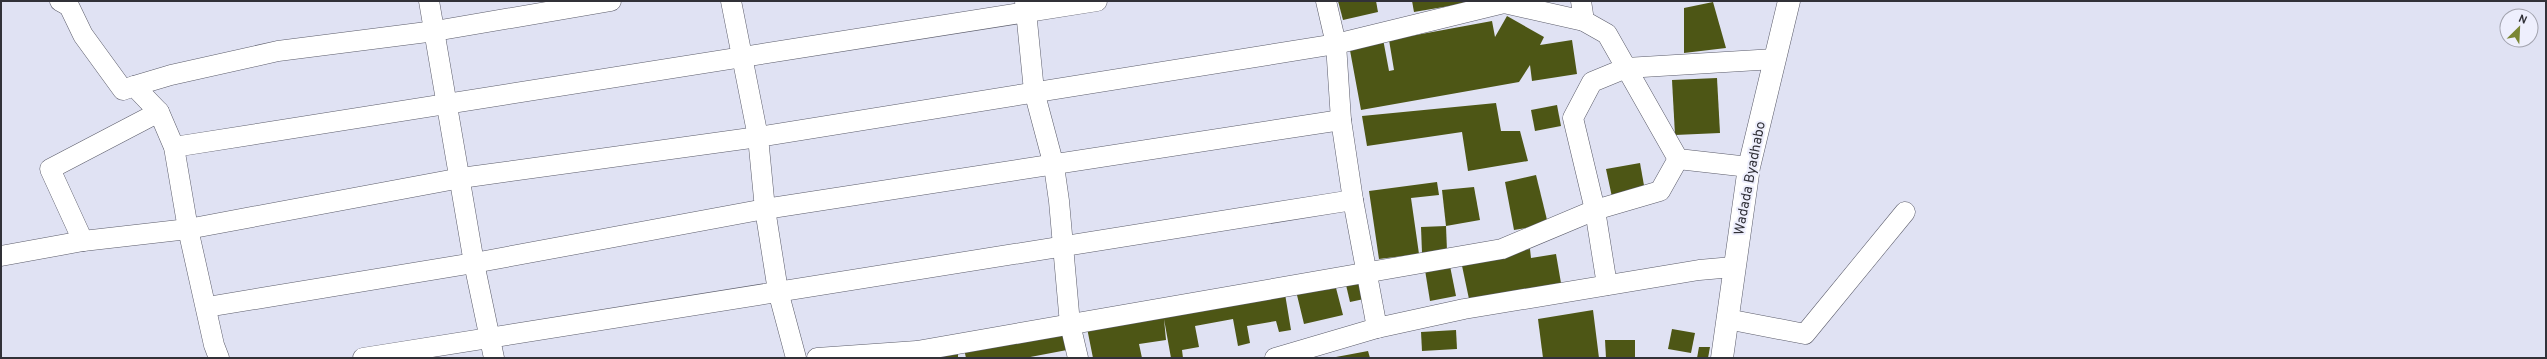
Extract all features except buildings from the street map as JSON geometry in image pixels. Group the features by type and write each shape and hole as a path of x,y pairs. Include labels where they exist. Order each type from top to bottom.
{"main road":[{"name":"Wadada Byadhabo","path":"1722,358 1733,267 1749,167 1789,1"}],"street":[{"path":"429,1 461,178 474,263 492,349"},
{"path":"71,3 84,35 123,90 171,75 278,51 435,31 611,1"},
{"path":"731,1 758,137 765,209 778,291 796,358"},
{"path":"174,147 743,56 1026,7 1097,1"},
{"path":"1326,1 1336,44 1341,120 1353,200 1377,328"},
{"path":"1581,1 1584,21"},
{"path":"1,256 83,241 188,229 461,178 758,137 1034,91 1336,44 1504,3 1584,21 1607,34 1678,159"},
{"path":"1026,7 1034,91 1054,166 1065,247 1070,324 1078,358"},
{"path":"1607,285 1595,210 1573,118 1592,82 1626,68 1775,59"},
{"path":"134,86 159,112 174,147 188,229 219,358"},
{"path":"83,241 50,169 159,112"},
{"path":"207,307 474,263 765,209 1054,166 1341,120"},
{"path":"1678,159 1749,167"},
{"path":"818,358 917,354 1070,324 1502,249 1595,210 1660,191 1678,159"},
{"path":"362,358 492,349 778,291 1065,247 1353,200"},
{"path":"1727,320 1805,334 1906,212"},
{"path":"1275,358 1377,328 1464,309 1698,270 1733,267"}]}
